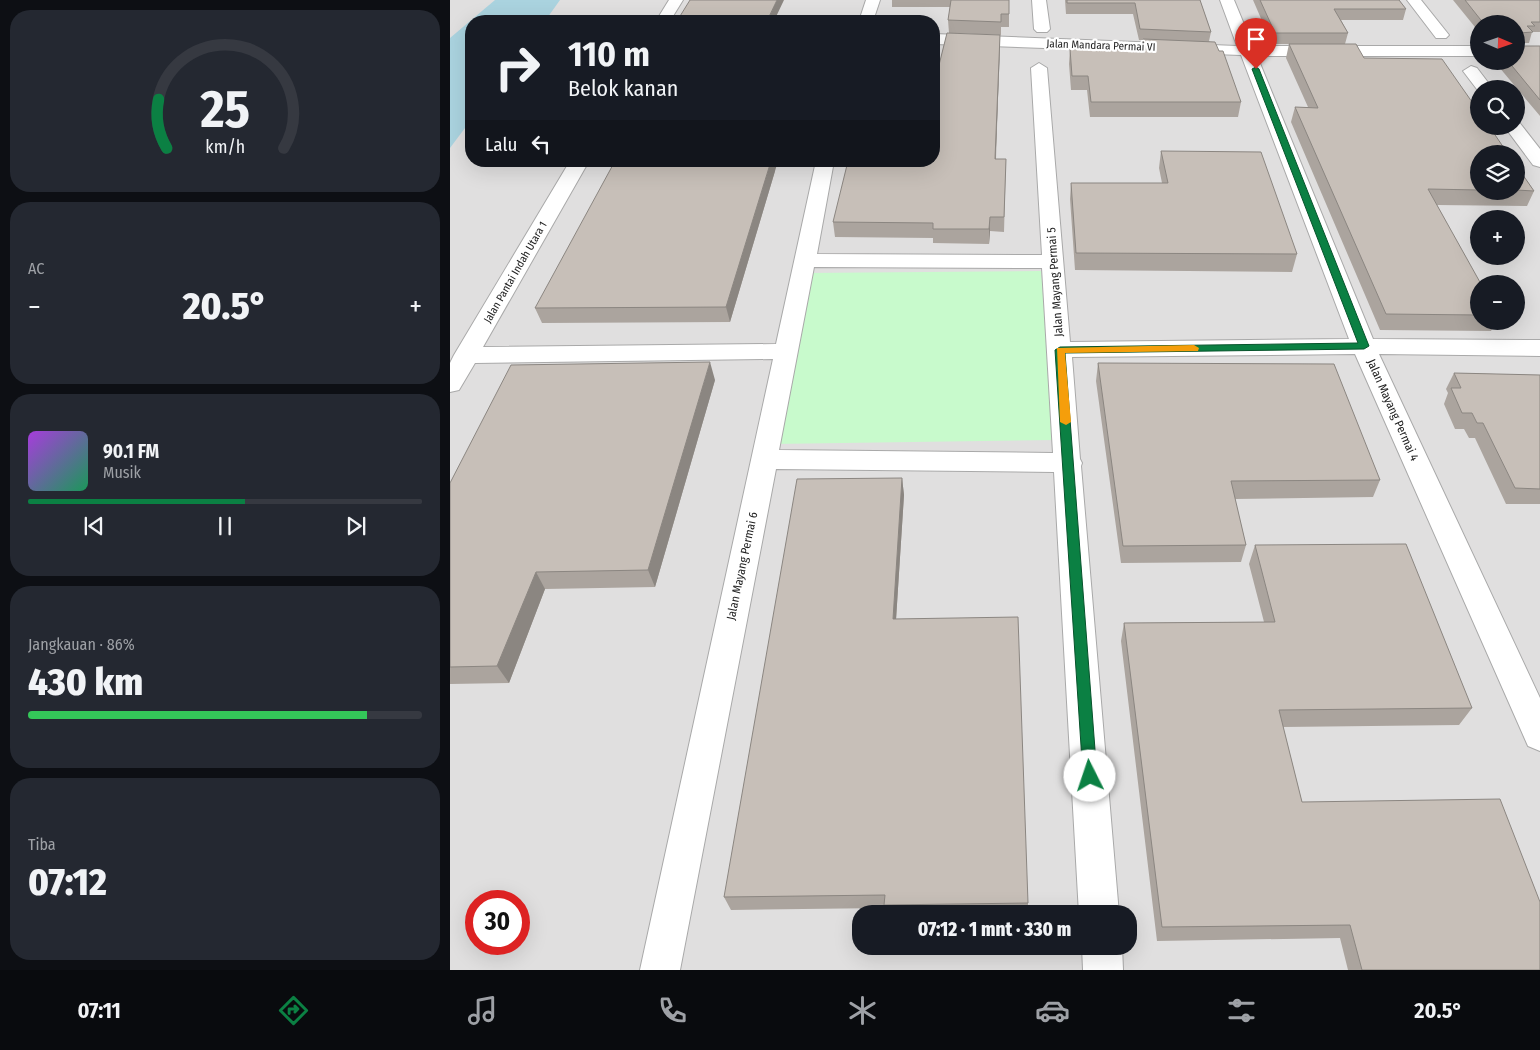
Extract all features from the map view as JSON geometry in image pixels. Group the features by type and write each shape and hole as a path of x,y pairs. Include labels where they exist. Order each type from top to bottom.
{"street":[{"path":"667,15 676,0"},
{"path":"868,15 873,0"},
{"path":"1039,0 1042,30"},
{"name":"Jalan Mayang Permai 4","path":"1227,0 1364,346 1540,735"},
{"path":"1414,0 1441,36"},
{"name":"Jalan Mandara Permai VI","path":"940,39 1248,50 1470,51"},
{"name":"Jalan Mayang Permai 5","path":"1039,68 1069,463 1099,905"},
{"path":"1471,71 1478,80"},
{"path":"1520,135 1540,161"},
{"name":"Jalan Pantai Indah Utara 1","path":"450,384 576,167"},
{"name":"Jalan Mayang Permai 6","path":"660,970 824,167"},
{"path":"805,260 1054,262"},
{"path":"1060,350 1364,346 1540,348"},
{"path":"466,355 786,351"},
{"path":"764,459 1069,463"},
{"path":"1102,955 1103,970"}],"shaded area":[{"path":"450,0 1540,0 1540,970 450,970"}],"green space":[{"path":"1041,271 1055,440 772,444 806,273"}],"water":[{"path":"495,0 560,0 549,15 477,15"},
{"path":"465,25 465,128 450,148 450,38"}],"building":[{"path":"690,0 777,0 770,15 681,15"},
{"path":"951,0 1009,0 1009,14 1001,14 1001,22 948,20"},
{"path":"1067,0 1200,0 1211,32 1140,29 1135,3 1067,3"},
{"path":"1260,0 1399,0 1406,9 1334,9 1348,33 1275,33"},
{"path":"1465,0 1540,0 1540,22 1531,22 1535,26 1527,26 1533,32 1525,33 1525,15 1477,15"},
{"path":"947,33 1000,35 995,159 1006,159 1004,217 990,217 989,229 933,229 933,223 833,222 847,167 940,167 940,61"},
{"path":"1143,39 1215,42 1219,51 1223,51 1241,102 1091,102 1088,76 1072,76 1070,49 1145,50"},
{"path":"1289,44 1356,44 1364,58 1442,59 1470,99 1470,135 1495,135 1502,145 1470,145 1470,190 1428,189 1476,275 1470,275 1470,315 1386,314 1295,107 1318,108"},
{"path":"1525,46 1540,46 1540,100 1515,70 1525,70"},
{"path":"1161,151 1261,152 1297,254 1076,253 1071,183 1168,183"},
{"path":"612,167 769,167 726,307 535,308"},
{"path":"1525,178 1534,191 1525,190"},
{"path":"710,362 648,570 536,572 497,666 450,667 450,483 511,365"},
{"path":"1098,363 1334,364 1380,480 1231,481 1246,545 1123,546"},
{"path":"1454,373 1540,375 1540,489 1515,488 1483,423 1477,423 1472,413 1462,413 1451,388 1461,388"},
{"path":"902,478 893,619 1018,617 1028,903 884,905 885,895 724,897 797,479"},
{"path":"1406,544 1472,708 1279,710 1302,802 1500,799 1540,902 1540,970 1362,970 1350,925 1162,927 1124,623 1275,622 1255,545"}],"slow traffic":[{"path":"1066,422 1060,350 1194,348"}],"route":[{"path":"1090,776 1060,350 1364,346 1256,69"}]}
